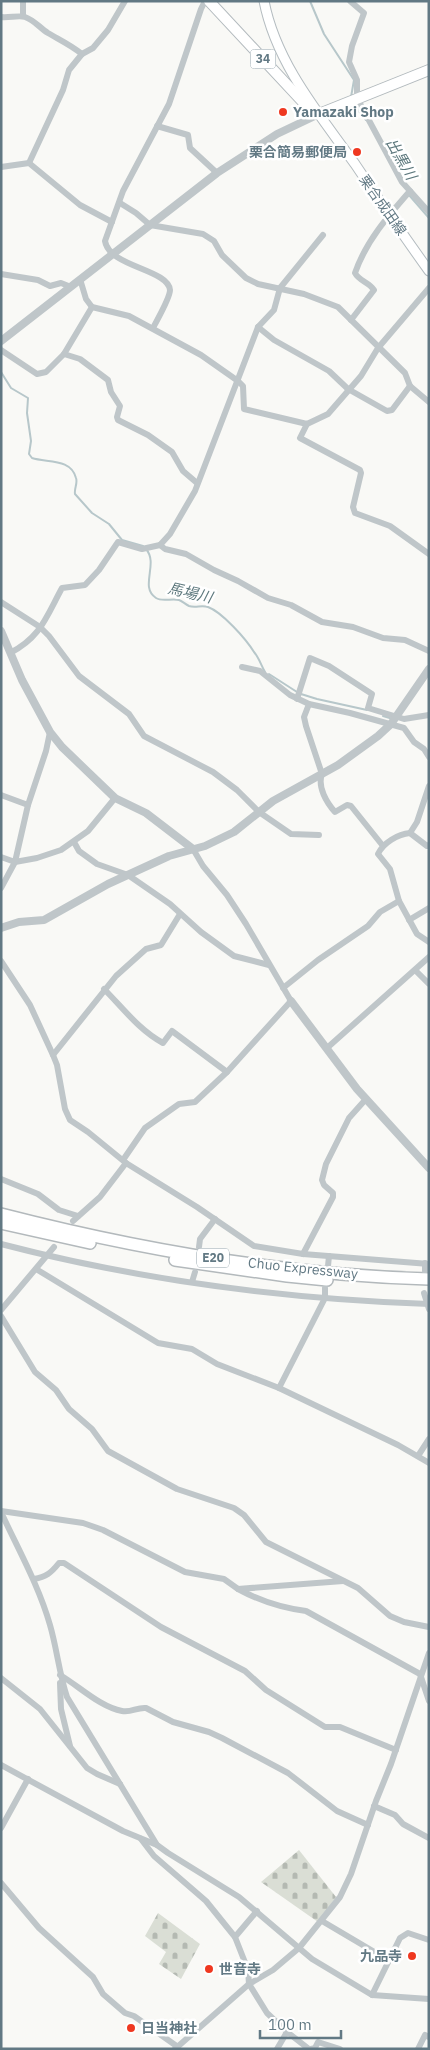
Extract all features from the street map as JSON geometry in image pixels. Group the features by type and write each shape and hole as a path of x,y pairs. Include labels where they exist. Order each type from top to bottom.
{"highway":[{"name":"Chuo Expressway","path":"1,1214 141,1246 208,1257 344,1274 427,1275"},
{"name":"Chuo Expressway","path":"1,1222 121,1250 206,1265 305,1278 426,1290"}],"main road":[{"name":"34","path":"209,1 303,102 319,114"},
{"name":"栗合成田線","path":"264,1 274,36 286,62 319,114 429,271"},
{"path":"319,114 429,70"}],"street":[{"path":"23,1 23,16"},
{"path":"28,163 63,90 69,70 82,54 93,48 108,30 125,1"},
{"path":"153,328 170,292 168,284 161,278 127,263 113,254 106,246 105,241 120,204 123,191 169,104 205,1"},
{"path":"350,1 364,12 349,62 357,80 354,100 408,193 429,212"},
{"path":"1,17 23,16 34,21 47,32 68,42 82,54"},
{"path":"1,341 217,173 277,134 319,114"},
{"path":"156,126 188,135 190,148 217,173"},
{"path":"1,166 28,163 80,205 112,222"},
{"path":"351,320 374,290 372,286 357,277 356,273 362,255 389,215 408,193"},
{"path":"120,204 136,213 150,225 203,234 214,241 222,255 246,278 258,284 304,294 338,307 405,373 410,386 429,402"},
{"path":"10,654 25,646 40,627 62,588 85,585 99,570 118,542 146,549 160,545 170,534 195,491 258,327 274,310 280,288 323,235"},
{"path":"1,274 38,280 50,286 61,283 71,286"},
{"path":"80,279 86,299 92,307 129,316 153,328 201,355 238,381 243,386 244,409 307,424"},
{"path":"429,288 378,348 361,376 328,414 307,424 300,438 360,470 362,473 353,507 355,513 390,526 429,554"},
{"path":"1,350 37,374 46,372 64,354 92,307"},
{"path":"258,327 274,340 329,371 348,389 387,411 392,410 410,386"},
{"path":"64,354 80,359 108,380 111,392 120,406 118,420 148,435 172,452 183,472 197,483"},
{"path":"160,545 165,549 186,554 268,598 291,605 322,622 353,627 384,638 405,640 429,651"},
{"path":"1,602 40,627 79,676 129,714 144,736 213,772 237,790 259,812 291,834 319,835"},
{"path":"1,631 22,680 50,732 62,747 115,798 146,813 193,849 203,866 227,895 291,1001 366,1099 429,1168"},
{"path":"298,696 310,658 330,666 372,694 368,708 393,720 404,728 414,742 424,749 429,757"},
{"path":"242,667 260,672 309,704 393,720 429,715"},
{"path":"1,928 19,922 44,920 108,884 169,856 204,846 226,836 273,802 360,750 393,720 429,670"},
{"path":"309,704 304,717 322,774 320,779 326,801 335,812 347,805 351,806 383,846"},
{"path":"1,888 15,862 28,805 46,751 50,732"},
{"path":"410,833 417,822 429,786"},
{"path":"1,795 28,805"},
{"path":"1,858 15,862 37,858 61,850 88,832 115,798"},
{"path":"428,846 410,833 401,834 383,846 378,854 390,869 399,901 417,934 429,942"},
{"path":"74,842 79,851 97,864 128,875 170,904 234,956 268,965"},
{"path":"283,988 318,960 368,926 380,912 399,901"},
{"path":"410,920 429,908"},
{"path":"53,1055 116,976 146,950 161,945 180,914"},
{"path":"326,1048 416,971 429,957"},
{"path":"1,961 30,1005 53,1055 57,1066 65,1109 70,1120 125,1162 254,1246 303,1254 427,1264 427,1275"},
{"path":"416,971 429,984"},
{"path":"104,989 134,1022 155,1038 163,1043 172,1031 227,1072"},
{"path":"1,1179 38,1194 59,1210 76,1219 100,1197 125,1162 145,1128 179,1104 194,1102 227,1072 291,1001"},
{"path":"303,1254 333,1197 333,1193 324,1185 322,1180 326,1164 349,1118 366,1099"},
{"path":"198,1247 200,1239 215,1219"},
{"path":"1,1244 97,1266 192,1282 325,1298 428,1306 426,1290"},
{"path":"1,1310 54,1247"},
{"path":"328,1266 329,1256"},
{"path":"36,1269 158,1343 192,1349 217,1364 279,1388 398,1445 429,1463"},
{"path":"192,1282 195,1272"},
{"path":"279,1388 325,1298 325,1288"},
{"path":"1,1316 35,1372 56,1390 69,1409 92,1429 108,1451 177,1489 234,1508 244,1515 266,1542 358,1588 390,1616 404,1622 429,1627"},
{"path":"418,1456 429,1440"},
{"path":"1,1512 34,1579 50,1626 60,1675 67,1697 157,1845"},
{"path":"1,1512 83,1523 103,1530 185,1572 224,1579 252,1597 288,1609 306,1611 420,1674 429,1701"},
{"path":"34,1579 50,1574 59,1563 64,1563 162,1627 245,1671 266,1690 325,1726 340,1727 396,1750"},
{"path":"238,1589 343,1581"},
{"path":"1,1883 39,1928 93,1977 103,1994 125,2013 134,2016 177,2048 249,1984 273,1970 299,1948 340,1897 351,1874 374,1806 396,1750 420,1674 429,1654"},
{"path":"60,1675 61,1710 70,1746"},
{"path":"60,1675 106,1705 122,1711 133,1712 146,1708 173,1722 209,1732 222,1738 288,1773 337,1811 368,1825"},
{"path":"1,1678 40,1709 87,1768 120,1784"},
{"path":"1,1765 122,1831 157,1845 239,1897 329,1971 372,1995 429,1999"},
{"path":"1,1828 28,1779"},
{"path":"374,1806 395,1815 403,1824 429,1838"},
{"path":"140,1838 154,1856 206,1901 236,1937 248,1970 249,1984 268,2014 287,2032 310,2049 315,2048 318,2042 340,2049"},
{"path":"236,1937 257,1911"},
{"path":"322,1921 388,1960"},
{"path":"372,1995 400,1938 408,1933 429,1940"},
{"path":"277,2049 287,2032"},
{"path":"418,2049 425,2035 429,2037"}],"green space":[{"path":"299,1850 336,1897 318,1922 261,1882"},
{"path":"158,1913 200,1944 181,1979 159,1964 166,1952 145,1936"}],"waterway":[{"name":"出黒川","path":"310,1 324,34 354,80 351,97"},
{"name":"出黒川","path":"353,104 366,120"},
{"name":"出黒川","path":"409,195 429,218"},
{"name":"馬場川","path":"1,372 11,388 28,398 27,413 31,441 29,454 32,458 58,462 69,467 76,480 75,494 92,513 109,524 122,540 143,546"},
{"name":"馬場川","path":"146,549 151,561 149,582 151,593 158,599 179,600 194,607 206,606 220,614 245,640 265,672"},
{"name":"馬場川","path":"269,674 297,692"},
{"name":"馬場川","path":"301,694 367,710"},
{"name":"馬場川","path":"383,716 393,719"}],"place":[{"name":"Yamazaki Shop","path":"283,112"},
{"name":"栗合簡易郵便局","path":"357,152"},
{"name":"九品寺","path":"412,1956"},
{"name":"世音寺","path":"209,1969"},
{"name":"日当神社","path":"131,2028"}]}
